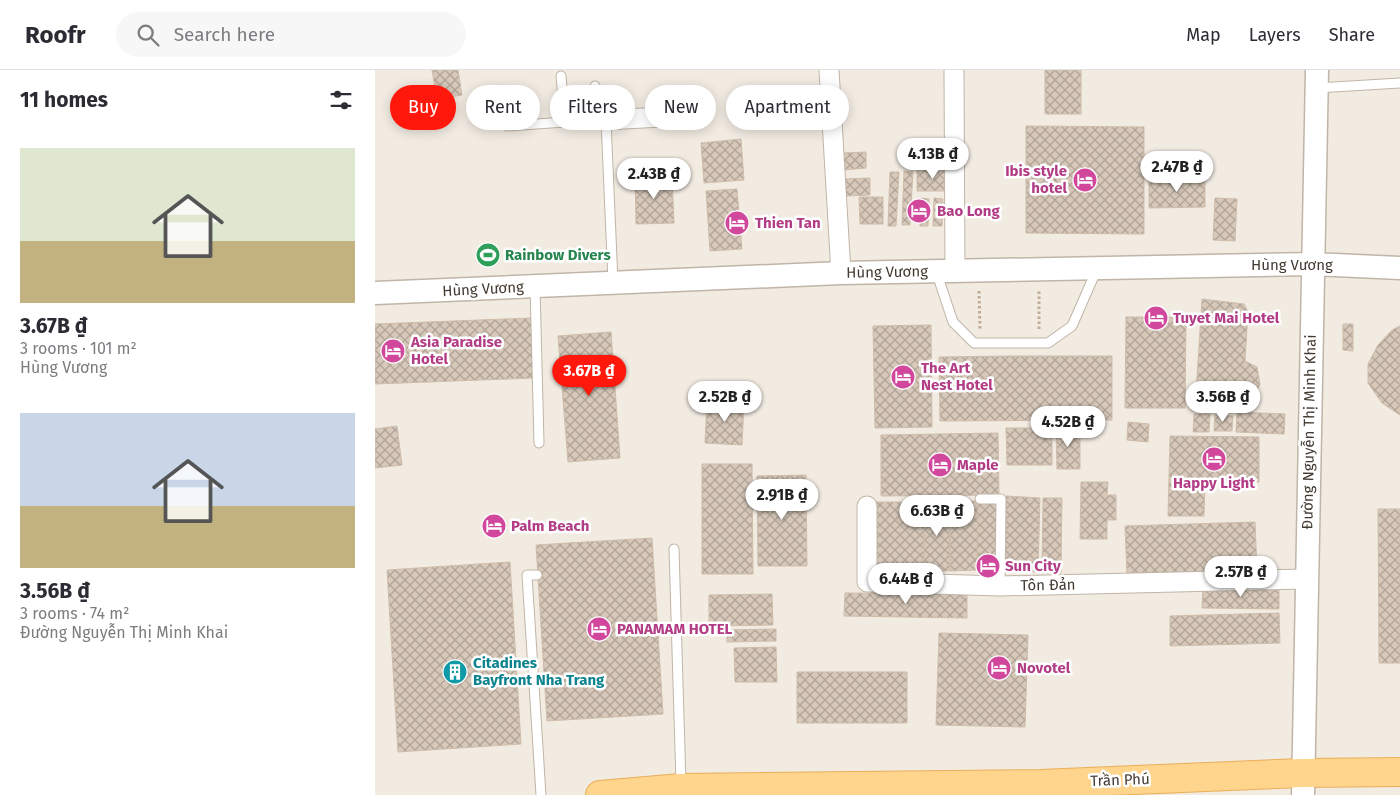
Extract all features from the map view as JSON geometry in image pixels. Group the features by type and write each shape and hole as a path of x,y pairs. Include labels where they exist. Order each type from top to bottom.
{"main road":[{"name":"Trần Phú","path":"600,795 681,788 1041,784 1303,784 1400,772"}],"street":[{"path":"829,70 841,273"},
{"path":"945,271 954,70"},
{"name":"Đường Nguyễn Thị Minh Khai","path":"1303,784 1317,79"},
{"name":"Hùng Vương","path":"375,294 841,273 1313,264 1400,268"},
{"name":"Tôn Đản","path":"867,506 867,582 1001,586 1306,579"}],"lane":[{"path":"561,76 562,85"},
{"path":"1317,79 1400,83"},
{"path":"603,130 613,283"},
{"path":"945,271 953,322 974,344 1048,343 1072,326 1098,268"},
{"path":"535,286 539,443"},
{"path":"980,499 1001,499 1001,586"},
{"path":"674,549 681,788"},
{"path":"537,575 527,575 541,795"}],"path":[{"path":"1039,343 1040,269"},
{"path":"979,270 980,344"}],"building":[{"path":"432,70 458,70 462,95 456,96 456,85 435,85"},
{"path":"1045,70 1081,70 1081,114 1045,114"},
{"name":"Ibis style hotel","path":"1026,126 1144,127 1144,234 1026,233"},
{"path":"741,139 744,180 704,183 701,143"},
{"path":"866,152 866,168 844,170 843,153"},
{"path":"917,169 950,169 950,191 917,191"},
{"path":"904,171 913,172 910,225 902,225"},
{"path":"890,172 899,172 896,226 888,226"},
{"path":"672,176 674,223 636,224 635,177"},
{"path":"870,178 870,195 846,196 845,179"},
{"path":"1205,178 1205,207 1149,208 1149,179"},
{"path":"737,189 742,249 710,251 706,191"},
{"path":"859,197 883,197 883,224 860,224"},
{"path":"921,198 929,199 928,226 920,226"},
{"path":"934,198 943,199 942,226 933,226"},
{"path":"1215,198 1237,199 1235,241 1213,240"},
{"path":"1202,299 1244,304 1248,312 1245,361 1257,367 1260,384 1254,398 1244,404 1233,405 1232,412 1217,410 1217,405 1201,405 1201,393 1196,393"},
{"path":"1126,317 1186,317 1185,408 1125,408"},
{"path":"532,318 534,378 375,384 375,324"},
{"path":"1343,324 1353,324 1353,351 1343,350"},
{"name":"The Art Nest Hotel","path":"931,325 932,427 875,428 873,326"},
{"path":"1400,326 1400,415 1382,403 1368,383 1368,364 1378,345 1392,330"},
{"path":"611,332 620,458 568,462 558,336"},
{"path":"1112,356 1112,420 940,421 939,357"},
{"path":"707,400 744,402 742,445 705,443"},
{"path":"1237,412 1285,414 1284,434 1236,432"},
{"path":"1194,414 1210,414 1209,432 1193,432"},
{"path":"1215,415 1233,416 1232,431 1214,431"},
{"path":"1128,422 1149,424 1148,442 1127,440"},
{"path":"397,426 402,465 375,468 375,429"},
{"path":"1006,428 1052,428 1052,465 1007,465"},
{"path":"1056,428 1080,428 1080,469 1057,469"},
{"name":"Maple","path":"998,433 999,495 881,496 881,435"},
{"name":"Happy Light","path":"1170,436 1259,437 1259,482 1205,481 1204,516 1168,516"},
{"path":"702,464 752,464 753,574 702,574"},
{"path":"806,475 807,566 758,566 757,476"},
{"path":"1081,482 1108,482 1107,495 1116,495 1116,520 1107,520 1107,539 1080,539"},
{"path":"1006,496 1040,498 1038,572 1004,571"},
{"path":"1043,498 1062,498 1061,573 1042,573"},
{"path":"978,501 977,570 950,571 950,502"},
{"path":"978,501 998,501 996,571 977,570"},
{"path":"867,502 924,502 924,571 867,571"},
{"path":"924,502 950,502 950,571 924,571"},
{"path":"1378,509 1400,509 1400,663 1379,663"},
{"path":"1255,522 1257,570 1127,574 1125,526"},
{"path":"652,538 663,714 547,721 536,545"},
{"name":"Citadines Bayfront Nha Trang","path":"510,562 521,744 398,752 387,570"},
{"path":"1203,587 1279,588 1279,609 1202,608"},
{"path":"845,593 967,594 967,618 844,616"},
{"path":"772,594 773,625 709,626 709,595"},
{"path":"1279,613 1280,643 1170,646 1170,616"},
{"path":"776,629 776,641 727,642 727,630"},
{"path":"939,633 1028,635 1025,727 936,725"},
{"path":"776,647 777,682 735,682 734,648"},
{"path":"797,672 907,672 907,723 797,723"}],"place":[{"name":"Ibis style hotel","path":"1085,180"},
{"name":"Bao Long","path":"919,211"},
{"name":"Thien Tan","path":"737,223"},
{"name":"Rainbow Divers","path":"488,255"},
{"name":"Tuyet Mai Hotel","path":"1156,318"},
{"name":"Asia Paradise Hotel","path":"393,351"},
{"name":"The Art Nest Hotel","path":"903,377"},
{"name":"Happy Light","path":"1214,459"},
{"name":"Maple","path":"940,465"},
{"name":"Palm Beach","path":"494,526"},
{"name":"Sun City","path":"988,566"},
{"name":"PANAMAM HOTEL","path":"599,629"},
{"name":"Novotel","path":"999,668"},
{"name":"Citadines Bayfront Nha Trang","path":"455,672"}]}
